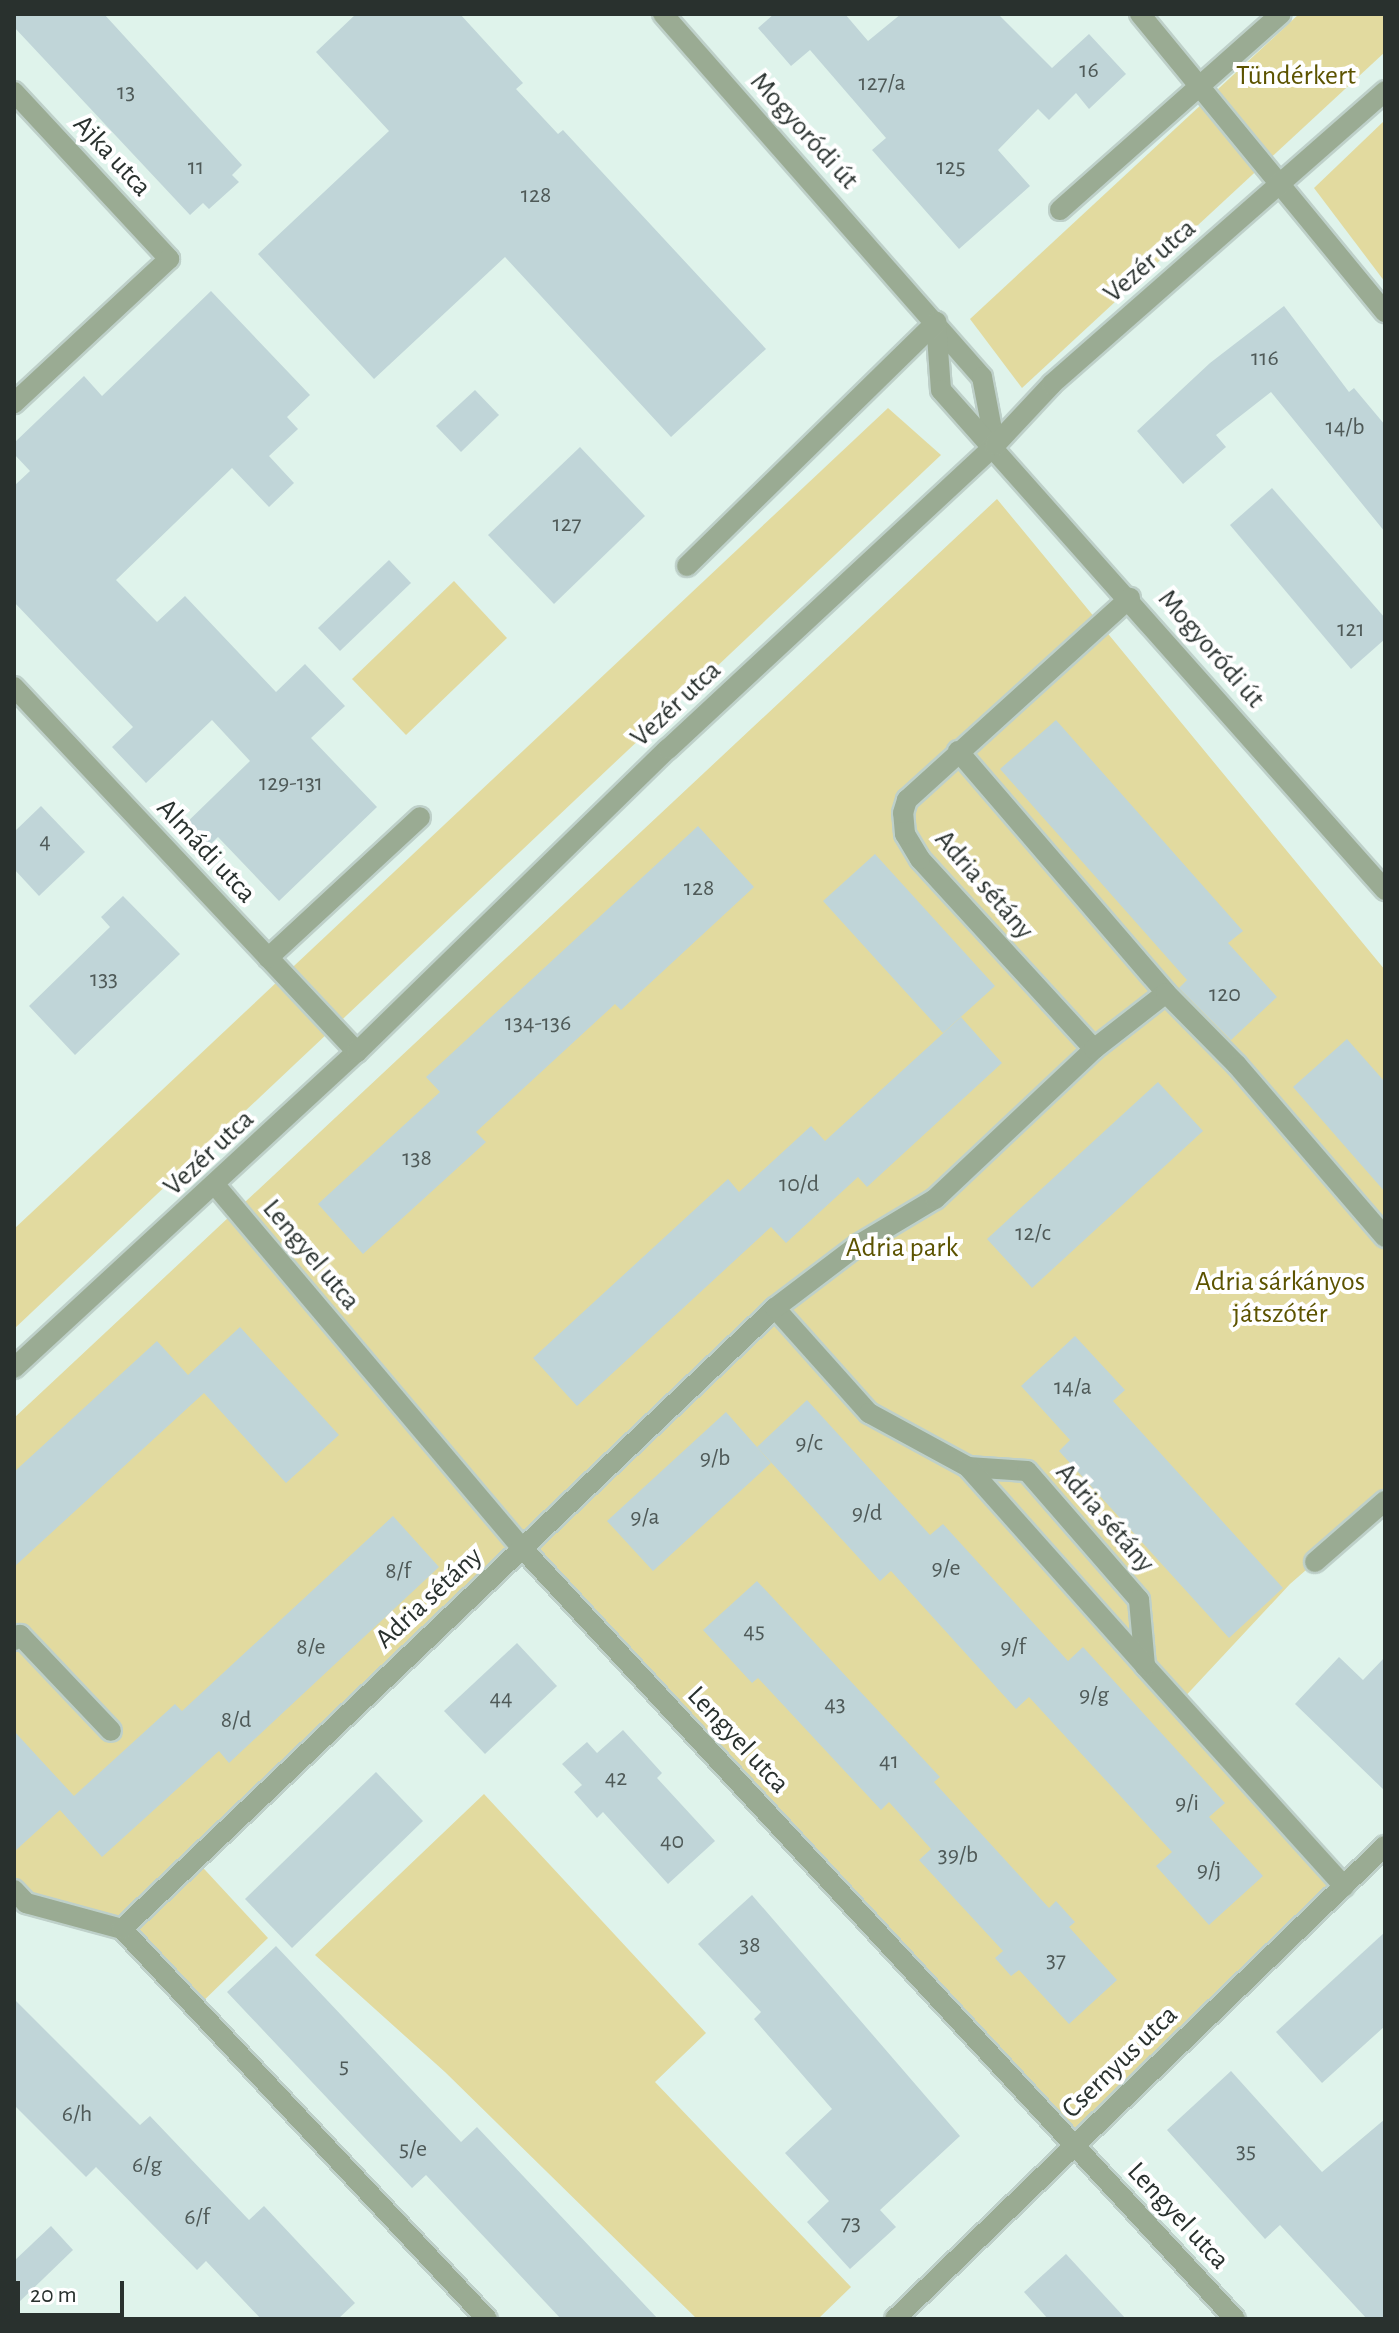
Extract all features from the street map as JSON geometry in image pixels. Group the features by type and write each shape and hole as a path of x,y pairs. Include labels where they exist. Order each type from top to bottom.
{"street":[{"name":"Mogyoródi út","path":"663,14 982,377 995,445"},
{"path":"1140,14 1198,90 1385,312"},
{"path":"1060,210 1281,14"},
{"name":"Vezér utca","path":"14,1368 216,1186 668,749 995,445 1052,384 1385,91"},
{"name":"Ajka utca","path":"14,92 169,259 14,403"},
{"name":"Mogyoródi út","path":"936,322 941,390 995,445 1385,890"},
{"path":"687,566 936,322"},
{"name":"Adria sétány","path":"1094,1049 920,859 905,834 907,800 1130,598"},
{"name":"Almádi utca","path":"14,687 357,1052"},
{"path":"958,751 1166,993 1237,1065 1385,1237"},
{"path":"268,958 420,817"},
{"name":"Adria sétány","path":"122,1929 775,1308 858,1245 935,1199 1094,1049 1166,993"},
{"name":"Lengyel utca","path":"216,1186 522,1548 1235,2319"},
{"name":"Adria sétány","path":"775,1308 869,1413 968,1467 1027,1471 1139,1600 1145,1666"},
{"path":"968,1467 1344,1886"},
{"path":"1315,1562 1385,1501"},
{"path":"14,1640 20,1635 111,1731"},
{"name":"Csernyus utca","path":"895,2319 1385,1846"},
{"path":"14,1890 26,1903 122,1929 487,2319"}],"green space":[{"name":"Tündérkert","path":"1299,14 1385,14 1385,52 1022,388 970,319"},
{"path":"1385,120 1385,282 1314,188"},
{"path":"888,408 941,455 14,1329 14,1229"},
{"name":"Adria park","path":"997,499 1385,970 1385,1501 1290,1584 1179,1703 1344,1886 1074,2145 522,1548 194,1858 268,1938 195,2009 122,1929 14,1890 14,1418"},
{"path":"454,581 507,638 406,735 352,679"},
{"path":"484,1794 706,2033 655,2082 851,2287 818,2319 697,2319 445,2072 315,1955"}],"building":[{"path":"14,14 104,14 242,165 232,175 239,182 209,209 203,203 190,215 14,27"},
{"path":"356,14 460,14 523,83 516,89 558,134 563,130 766,349 671,437 505,257 374,379 258,254 389,131 316,52"},
{"path":"774,14 845,14 868,41 901,14 998,14 1052,68 1089,34 1126,74 1089,109 1076,93 1049,120 1038,109 998,150 1030,186 959,249 872,150 886,138 810,50 791,66 758,28"},
{"path":"211,291 310,395 287,417 298,429 269,456 294,483 269,507 232,468 116,580 157,622 185,596 276,692 305,664 345,706 311,738 377,807 279,901 218,837 200,854 178,831 250,761 212,720 146,783 112,747 133,727 14,602 14,486 30,471 14,454 14,443 84,376 102,396"},
{"path":"1284,306 1349,392 1354,388 1385,425 1385,532 1271,392 1216,435 1226,447 1183,484 1137,431 1210,363"},
{"path":"475,390 499,415 461,452 436,426"},
{"path":"580,447 645,516 554,604 488,535"},
{"path":"1272,488 1385,618 1385,639 1351,669 1230,525"},
{"path":"389,560 411,583 340,651 318,628"},
{"path":"1056,720 1243,931 1228,943 1277,997 1231,1040 1179,988 1187,980 1000,769"},
{"path":"41,806 85,852 39,896 14,869 14,832"},
{"path":"698,826 754,887 621,1010 615,1004 476,1132 486,1142 363,1254 318,1204 440,1092 426,1077"},
{"path":"875,854 995,986 943,1033 823,901"},
{"path":"123,896 180,954 75,1055 29,1006 110,927 101,917"},
{"path":"961,1017 1002,1063 867,1187 858,1177 786,1243 771,1227 577,1406 533,1358 728,1179 739,1192 811,1126 825,1141"},
{"path":"1347,1039 1385,1082 1385,1192 1293,1087"},
{"path":"1158,1082 1203,1131 1032,1288 987,1239"},
{"path":"240,1327 339,1435 286,1483 204,1393 14,1567 14,1472 157,1341 188,1375"},
{"path":"1075,1336 1125,1390 1113,1401 1283,1588 1229,1638 1059,1451 1070,1440 1021,1386"},
{"path":"807,1400 930,1535 943,1524 1068,1661 1083,1647 1225,1803 1209,1817 1263,1876 1209,1925 1156,1866 1172,1852 1029,1697 1016,1709 891,1571 880,1581 757,1447"},
{"path":"726,1412 771,1463 653,1571 607,1521"},
{"path":"393,1516 439,1567 229,1763 219,1751 102,1857 60,1810 14,1852 14,1731 74,1796 175,1704 182,1711"},
{"path":"757,1581 940,1777 934,1782 1049,1908 1056,1901 1075,1922 1069,1927 1117,1980 1069,2024 1019,1970 1011,1976 995,1958 1003,1951 919,1860 931,1849 889,1802 881,1810 758,1678 752,1683 703,1630"},
{"path":"517,1643 557,1686 485,1754 444,1711"},
{"path":"1339,1657 1363,1680 1385,1657 1385,1791 1295,1704"},
{"path":"623,1730 662,1773 657,1778 715,1841 668,1884 603,1812 597,1818 574,1792 582,1785 562,1764 587,1742 597,1753"},
{"path":"376,1772 423,1821 292,1948 245,1899"},
{"path":"752,1895 960,2136 880,2210 896,2227 850,2269 807,2222 829,2201 785,2153 832,2109 754,2019 761,2012 698,1944"},
{"path":"1385,1932 1385,2026 1322,2083 1276,2032"},
{"path":"276,1946 461,2142 477,2127 658,2319 561,2319 426,2175 412,2188 227,1992"},
{"path":"14,1999 140,2125 150,2116 249,2220 264,2206 355,2303 338,2319 261,2319 206,2261 197,2270 96,2167 86,2177 14,2105"},
{"path":"1231,2071 1322,2172 1385,2119 1385,2319 1367,2319 1280,2225 1265,2239 1167,2130"},
{"path":"51,2226 73,2250 14,2307 14,2261"},
{"path":"1066,2254 1126,2319 1048,2319 1024,2292"}],"park label":[{"name":"Adria sárkányos játszótér","path":"1280,1298"}]}
